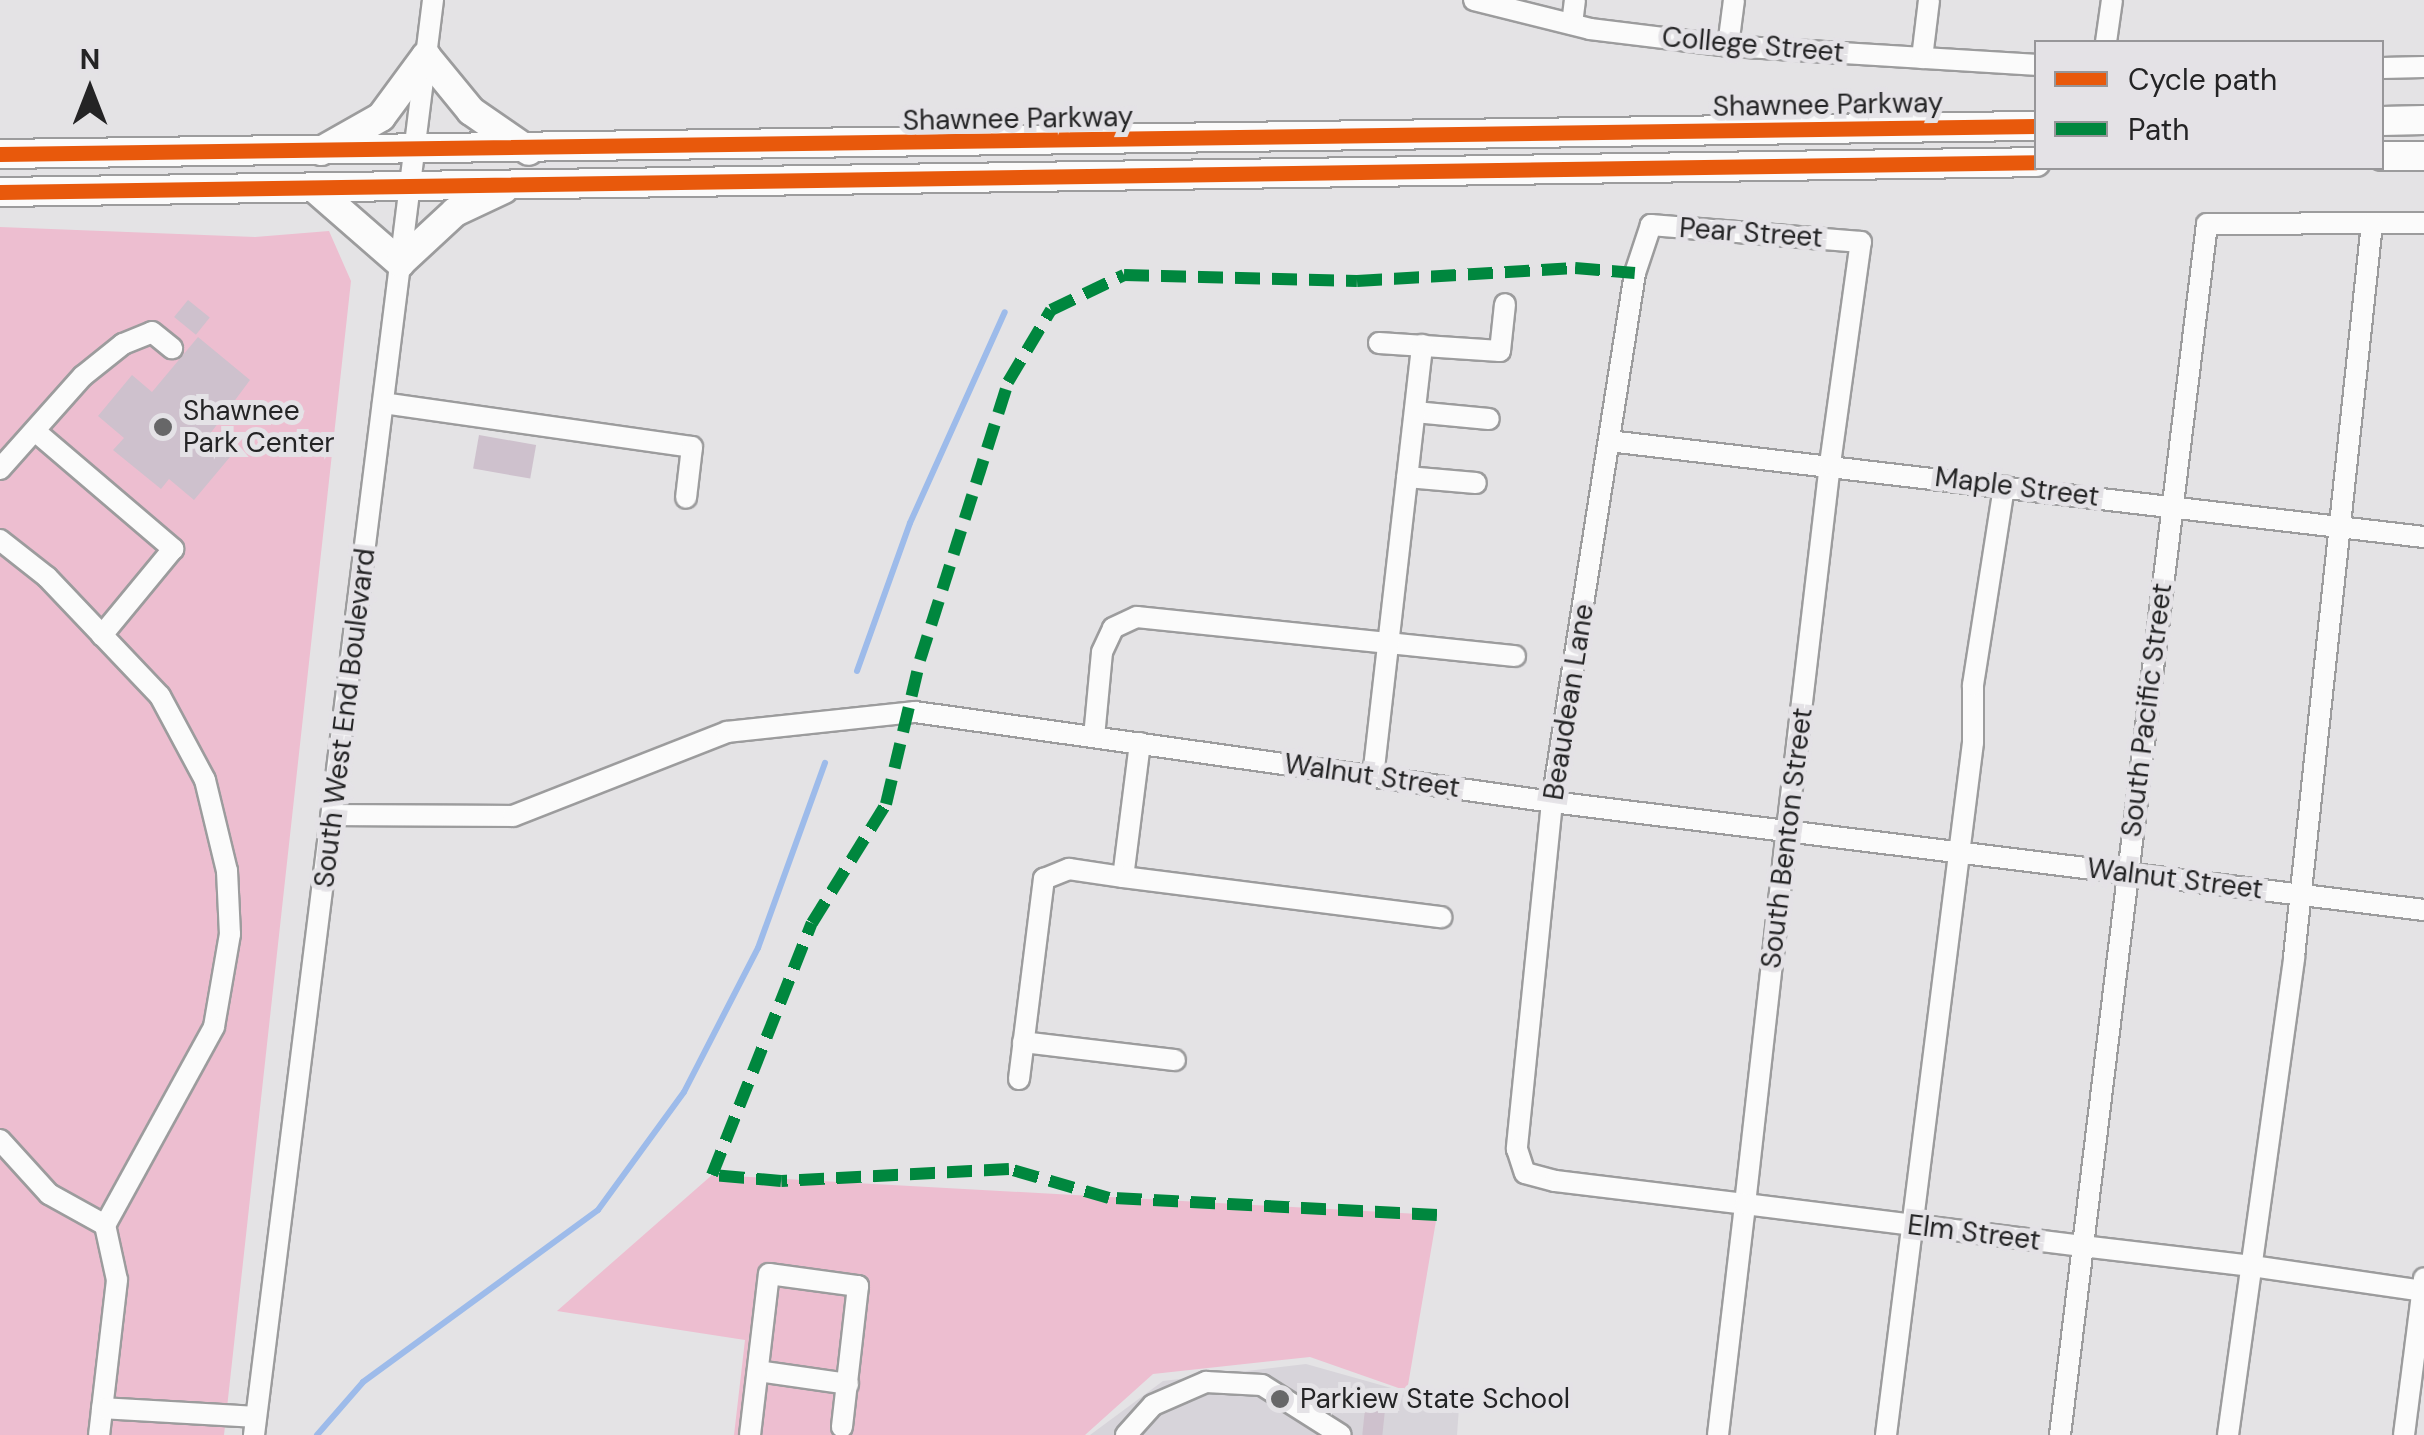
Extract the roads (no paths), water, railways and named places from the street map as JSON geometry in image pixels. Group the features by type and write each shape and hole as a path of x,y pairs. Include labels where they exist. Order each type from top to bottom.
{"highway":[{"path":"313,154 381,117 426,56 471,111 530,152"},
{"path":"2384,120 2424,120"},
{"name":"Shawnee Parkway","path":"0,154 414,154 2034,126"},
{"path":"2384,156 2424,156"},
{"name":"Shawnee Parkway","path":"0,192 2034,162"},
{"path":"312,187 400,263 455,212 514,184"}],"street":[{"name":"South West End Boulevard","path":"255,1426 433,0"},
{"name":"College Street","path":"1474,0 1572,24 1728,46 2034,66"},
{"path":"1572,24 1575,0"},
{"path":"1728,46 1734,0"},
{"path":"1922,58 1929,0"},
{"path":"2106,40 2112,0"},
{"path":"2384,68 2424,68"},
{"path":"2228,1435 2299,895 2372,223 2424,223"},
{"name":"South Pacific Street","path":"2060,1435 2207,224 2372,223"},
{"name":"Pear Street","path":"1644,232 1650,226 1861,242"},
{"name":"Beaudean Lane","path":"1525,1174 1517,1150 1552,802 1644,232"},
{"name":"South Benton Street","path":"1718,1435 1830,464 1861,242"},
{"path":"1379,343 1500,351 1505,304"},
{"path":"0,469 83,376 139,334 152,332 172,348"},
{"path":"1373,776 1422,345"},
{"path":"383,403 692,447 686,498"},
{"path":"1414,412 1489,419"},
{"path":"35,431 173,549 102,635"},
{"name":"Maple Street","path":"1609,441 1830,464 2424,538"},
{"path":"1407,477 1476,482"},
{"path":"1886,1435 2004,486"},
{"path":"0,540 150,684 192,751 215,810 230,903 227,966 204,1057 105,1225 117,1280 99,1435"},
{"path":"1094,737 1102,652 1113,628 1137,617 1515,656"},
{"name":"Walnut Street","path":"334,814 513,816 726,732 864,712 1094,737 1552,802 2424,910"},
{"path":"1123,877 1140,743"},
{"path":"1019,1079 1044,880 1068,870 1441,917"},
{"path":"1023,1042 1176,1060"},
{"path":"0,1140 49,1194 105,1225"},
{"name":"Elm Street","path":"1525,1174 2424,1287"},
{"path":"750,1435 769,1274 858,1286 842,1427"},
{"path":"2404,1435 2424,1287"},
{"path":"758,1371 848,1384"},
{"path":"1126,1435 1152,1405 1206,1382 1262,1385 1341,1435"},
{"path":"102,1408 255,1426"}],"waterway":[{"path":"857,671 910,523 1005,312"},
{"path":"317,1435 363,1382 598,1210 684,1092 758,948 825,763"}],"place":[{"name":"Shawnee Park Center","path":"163,427"},
{"name":"Parkiew State School","path":"1280,1399"}]}
